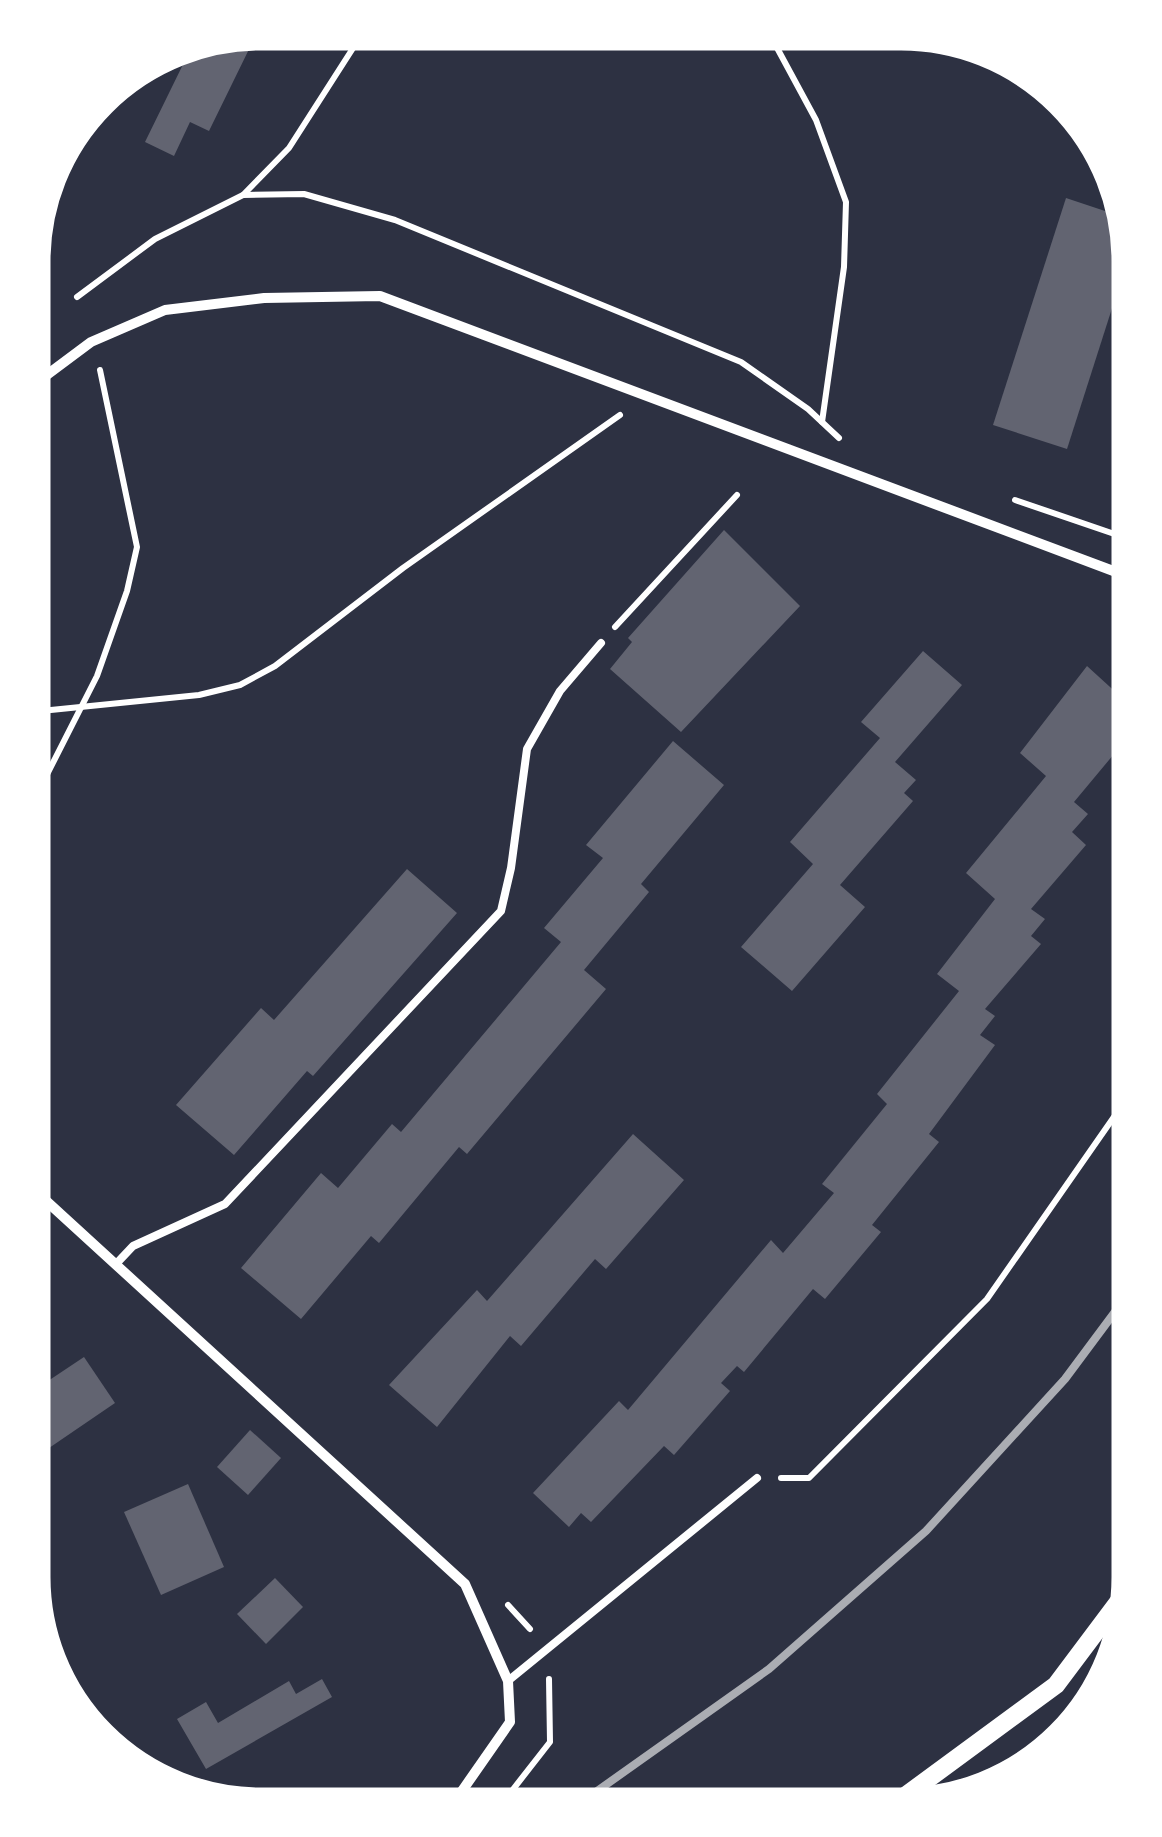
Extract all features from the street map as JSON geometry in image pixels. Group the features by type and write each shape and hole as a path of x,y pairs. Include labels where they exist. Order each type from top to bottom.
{"street":[{"path":"48,374 92,342 164,310 264,298 380,296 1114,571"},
{"path":"48,1203 464,1584 508,1681 510,1722 463,1790"},
{"path":"916,1789 1056,1685 1111,1614"}],"lane":[{"path":"116,1264 134,1246 225,1204 501,911 528,749 560,691 601,643"},
{"path":"508,1681 758,1478"}],"path":[{"path":"77,298 155,239 243,195 289,148 353,48"},
{"path":"777,48 816,120 846,202 844,266 822,422"},
{"path":"243,195 304,194 395,220 741,362 844,443"},
{"path":"48,772 98,676 128,591 137,547 100,368"},
{"path":"48,711 199,694 240,685 275,666 497,500 650,395"},
{"path":"601,643 736,495"},
{"path":"1006,498 1114,534"},
{"path":"758,1478 809,1478 987,1299 1114,1117"}],"building":[{"path":"249,48 209,131 190,122 174,156 145,142 184,62"},
{"path":"1066,198 1108,212 1113,233 1114,302 1067,449 993,425"},
{"path":"724,530 800,606 681,732 610,669 632,642 628,638"},
{"path":"923,651 962,685 895,762 916,780 904,793 913,801 840,885 865,907 792,991 741,947 813,864 790,842 880,738 861,722"},
{"path":"1087,666 1114,691 1114,754 1074,802 1088,814 1072,832 1086,845 1031,909 1045,919 1031,936 1041,944 985,1009 995,1016 980,1035 995,1045 929,1134 939,1142 872,1225 881,1232 825,1299 813,1289 744,1372 737,1366 721,1383 730,1391 674,1455 664,1446 591,1522 581,1513 569,1527 533,1493 619,1401 628,1410 771,1240 783,1253 834,1193 822,1184 887,1104 877,1094 959,991 937,974 995,899 966,873 1046,776 1020,753"},
{"path":"673,741 724,785 641,884 649,892 584,970 606,989 467,1154 459,1147 379,1243 371,1236 301,1319 241,1268 321,1173 338,1188 392,1124 401,1132 561,942 544,928 603,858 586,845"},
{"path":"407,869 457,913 313,1076 307,1071 234,1155 176,1105 261,1008 274,1020"},
{"path":"633,1134 684,1180 606,1269 595,1259 521,1346 510,1336 437,1427 389,1385 477,1290 487,1301"},
{"path":"84,1357 115,1403 48,1449 48,1381"},
{"path":"250,1430 281,1458 248,1495 217,1467"},
{"path":"188,1484 224,1567 161,1595 124,1512"},
{"path":"275,1578 303,1607 266,1644 237,1614"},
{"path":"322,1679 332,1697 206,1769 177,1719 206,1702 218,1723 289,1681 296,1694"}],"railway":[{"path":"599,1790 769,1669 926,1531 1065,1379 1114,1313"}]}
